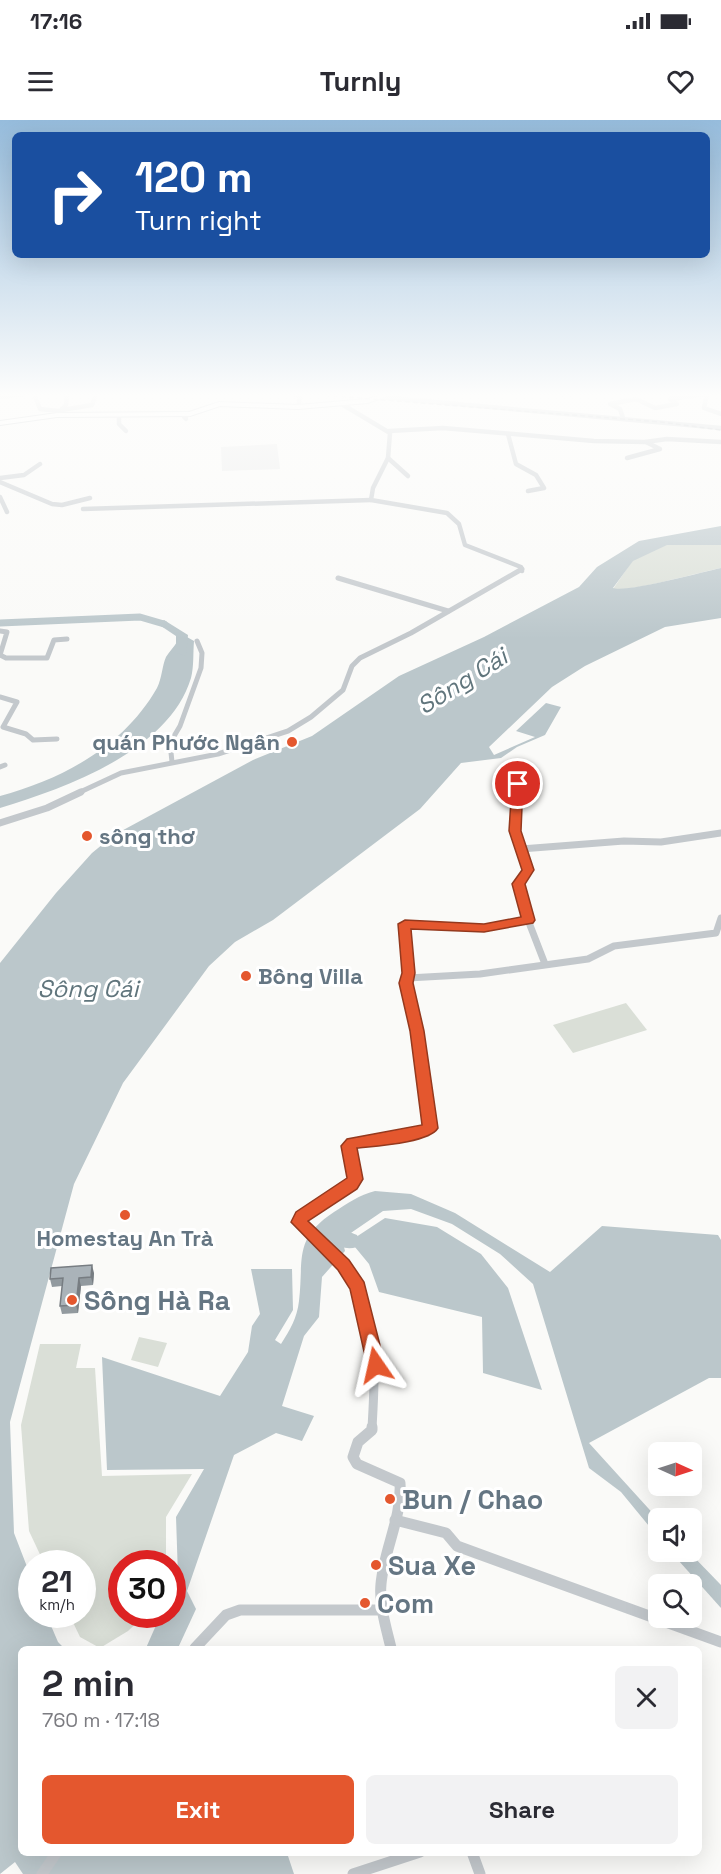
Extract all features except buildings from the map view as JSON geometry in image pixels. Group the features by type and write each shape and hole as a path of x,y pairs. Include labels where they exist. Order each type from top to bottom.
{"street":[{"path":"1,483 22,476"},
{"path":"371,500 373,488 379,476"},
{"path":"528,491 544,488 537,476"},
{"path":"1,483 52,504 62,505 90,498"},
{"path":"0,497 7,512"},
{"path":"0,823 47,808 121,773 230,750 288,731 311,717 343,690 348,682 352,666 360,658 411,633 518,574 521,567 465,545 459,524 447,513 371,500 83,509"},
{"path":"338,578 448,611"},
{"path":"0,631 7,632 0,655 6,658 47,658 54,640 67,639"},
{"path":"172,762 170,742 180,726 201,668 202,653 197,641"},
{"path":"0,697 17,702 3,727 26,734 33,740 57,739"},
{"path":"519,783 515,801 515,831 528,870 519,884 528,920 545,964"},
{"path":"520,849 624,841 661,842 721,833"},
{"path":"408,978 480,974 588,959 614,946 716,933 721,918"},
{"path":"391,1646 382,1610 381,1584 395,1520 400,1483 354,1460 358,1442 372,1430 376,1376 363,1297 343,1265 299,1222 302,1216 351,1184 355,1179 349,1146 352,1143 419,1133 430,1128 417,1031 406,983 408,978 405,924 484,928 528,920"},
{"path":"395,1520 446,1533 457,1546 721,1642"},
{"path":"197,1646 226,1615 240,1610 382,1610"},
{"path":"42,1874 54,1856"},
{"path":"353,1874 408,1856"},
{"path":"473,1856 480,1874"}],"shaded area":[{"path":"667,544 721,545 721,568 648,585 613,589 633,560"},
{"path":"626,1003 647,1030 573,1053 553,1025"},
{"path":"139,1337 167,1343 158,1367 131,1360"},
{"path":"40,1344 81,1344 76,1368 95,1368 102,1476 192,1474 166,1517 166,1550 108,1550 108,1628 131,1628 103,1646 96,1646 80,1637 76,1628 96,1628 96,1550 38,1550 29,1531 21,1425"}],"water":[{"name":"Sông Cái","path":"721,526 721,545 667,545 633,561 613,588 632,588 721,568 721,618 665,627 585,666 552,687 489,747 494,755 535,737 516,731 546,703 561,707 545,735 517,747 501,758 461,763 420,809 273,920 235,942 209,966 123,1083 74,1184 10,1422 14,1533 21,1550 18,1550 18,1628 52,1628 62,1646 18,1646 18,1856 288,1856 294,1874 23,1874 15,1862 0,1874 0,963 56,893 92,853 114,835 253,760 312,736 399,676 484,637 579,587 597,567 639,541"},
{"path":"164,624 194,641 191,678 179,704 161,726 138,746 112,763 55,790 0,808 0,796 69,770 109,743 127,727 157,688 166,657 177,642 176,635"},
{"path":"375,1191 411,1194 455,1213 550,1272 602,1226 718,1235 721,1240 721,1378 709,1378 589,1443 648,1508 648,1525 621,1492 589,1468 533,1284 500,1254 452,1224 411,1209 383,1211 342,1239 345,1251 322,1277 319,1317 304,1336 282,1406 314,1416 302,1441 276,1433 234,1455 187,1591 196,1609 179,1646 147,1646 155,1628 186,1628 186,1550 177,1550 176,1517 204,1469 107,1470 102,1357 220,1396 248,1352 252,1326 260,1314 251,1269 292,1269 293,1310 275,1340 281,1344 297,1313 301,1262 306,1241 321,1222 344,1205"},
{"path":"385,1218 437,1227 481,1254 508,1288 542,1390 483,1373 482,1317 379,1292 369,1264 350,1241"},
{"path":"680,1562 699,1562 721,1585 721,1608 702,1587 702,1574 691,1574"}],"waterway":[{"path":"0,623 140,617 164,624"},
{"path":"164,624 182,635 182,653"},
{"path":"332,1227 342,1239 350,1241"}],"place":[{"name":"quán Phước Ngân","path":"292,742"},
{"name":"sông thơ","path":"87,836"},
{"name":"Bông Villa","path":"246,976"},
{"name":"Homestay An Trà","path":"125,1215"},
{"name":"Sông Hà Ra","path":"72,1300"},
{"name":"Bun / Chao","path":"390,1499"},
{"name":"Sua Xe","path":"376,1565"},
{"name":"Com","path":"365,1603"}],"route":[{"path":"376,1365 363,1297 358,1287 343,1265 299,1222 302,1216 351,1184 355,1179 349,1146 352,1143 419,1133 430,1128 417,1031 406,983 408,973 405,924 484,928 528,920 529,916 519,884 528,870 515,831 515,801 518,784"}]}
